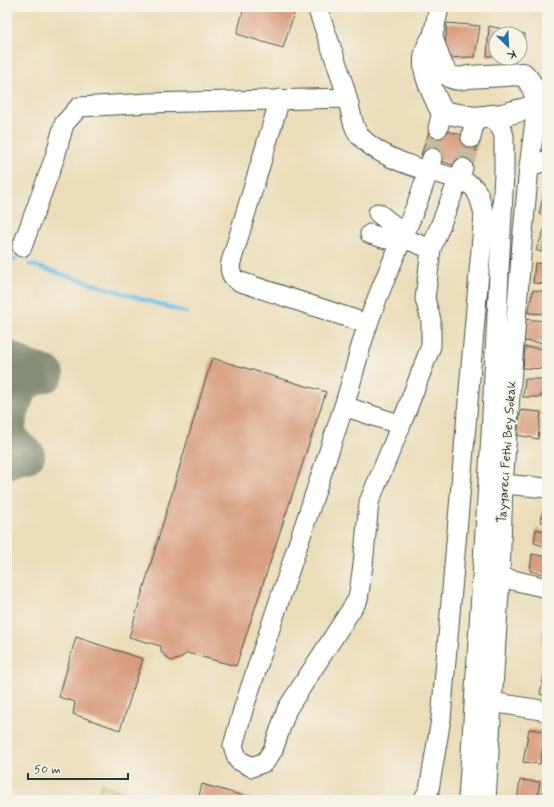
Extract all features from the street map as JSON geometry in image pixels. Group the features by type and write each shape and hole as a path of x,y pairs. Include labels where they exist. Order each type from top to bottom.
{"main road":[{"path":"432,40 439,62 444,71 452,78 460,80 468,77 547,73"},
{"path":"432,40 426,49 425,66 440,120"},
{"path":"440,120 479,124 514,113 542,117 530,80 523,74"},
{"path":"440,120 460,80"}],"street":[{"path":"317,7 348,98 350,114 358,133 370,146 395,159 430,164 461,173 480,197 484,214 441,719 427,797"},
{"path":"432,40 439,7"},
{"path":"22,247 55,157 64,124 79,107 149,103 348,98"},
{"path":"280,99 231,262 231,273 238,281 368,324"},
{"name":"Tayyareci Fethi Bey Sokak","path":"468,800 500,577 503,484 529,167 542,117"},
{"name":"Tayyareci Fethi Bey Sokak","path":"479,124 501,128 504,136 504,173 491,435 482,700 486,800"},
{"path":"529,167 547,160"},
{"path":"430,164 400,237 368,324 344,406 245,703 233,746 238,760 252,766 265,762 273,750 287,708 358,598 363,566 368,502 431,346 431,320 425,299 431,250 461,173"},
{"path":"378,213 392,224 400,237"},
{"path":"370,234 386,239 400,237 431,250"},
{"path":"344,406 400,425"},
{"path":"503,484 547,488"},
{"path":"500,577 547,588"},
{"path":"482,700 547,711"}],"green space":[{"path":"101,784 138,797 137,800 96,800"}],"building":[{"path":"244,7 282,7 295,10 283,48 237,34"},
{"path":"447,23 480,26 475,57 444,58"},
{"path":"431,126 479,140 470,169 421,155"},
{"path":"547,185 547,217 539,214"},
{"path":"545,228 547,229 547,254 536,250"},
{"path":"535,263 547,264 547,284 533,283"},
{"path":"533,290 547,292 547,314 528,313"},
{"path":"524,319 547,321 547,343 521,341"},
{"path":"525,347 547,349 547,369 523,368"},
{"path":"212,358 326,392 236,666 187,653 179,659 171,661 161,652 161,646 129,637"},
{"path":"525,379 547,379 547,393 542,392 541,397 523,397"},
{"path":"521,410 541,412 538,439 517,435"},
{"path":"544,505 547,505 547,523 541,522"},
{"path":"536,529 547,532 547,547 534,543"},
{"path":"532,554 547,557 547,575 530,571"},
{"path":"547,612 547,645 542,644"},
{"path":"76,637 143,659 120,730 73,714 75,702 59,697"},
{"path":"547,666 547,696 540,694"},
{"path":"529,729 546,731 540,764 523,762"},
{"path":"520,780 540,782 537,800 517,800"},
{"path":"202,784 251,798 251,800 198,800"},
{"path":"543,784 547,784 547,800 541,800"}],"waterway":[{"path":"7,257 16,260"},
{"path":"29,264 187,313"}],"taxiway":[{"path":"7,358 29,369 46,374 28,381 21,387 16,396"},
{"path":"7,427 16,396 10,372"},
{"path":"7,428 14,443 27,455 16,457 7,461"}],"tunnel":[{"path":"432,158 438,128"},
{"path":"463,168 471,138"}]}
